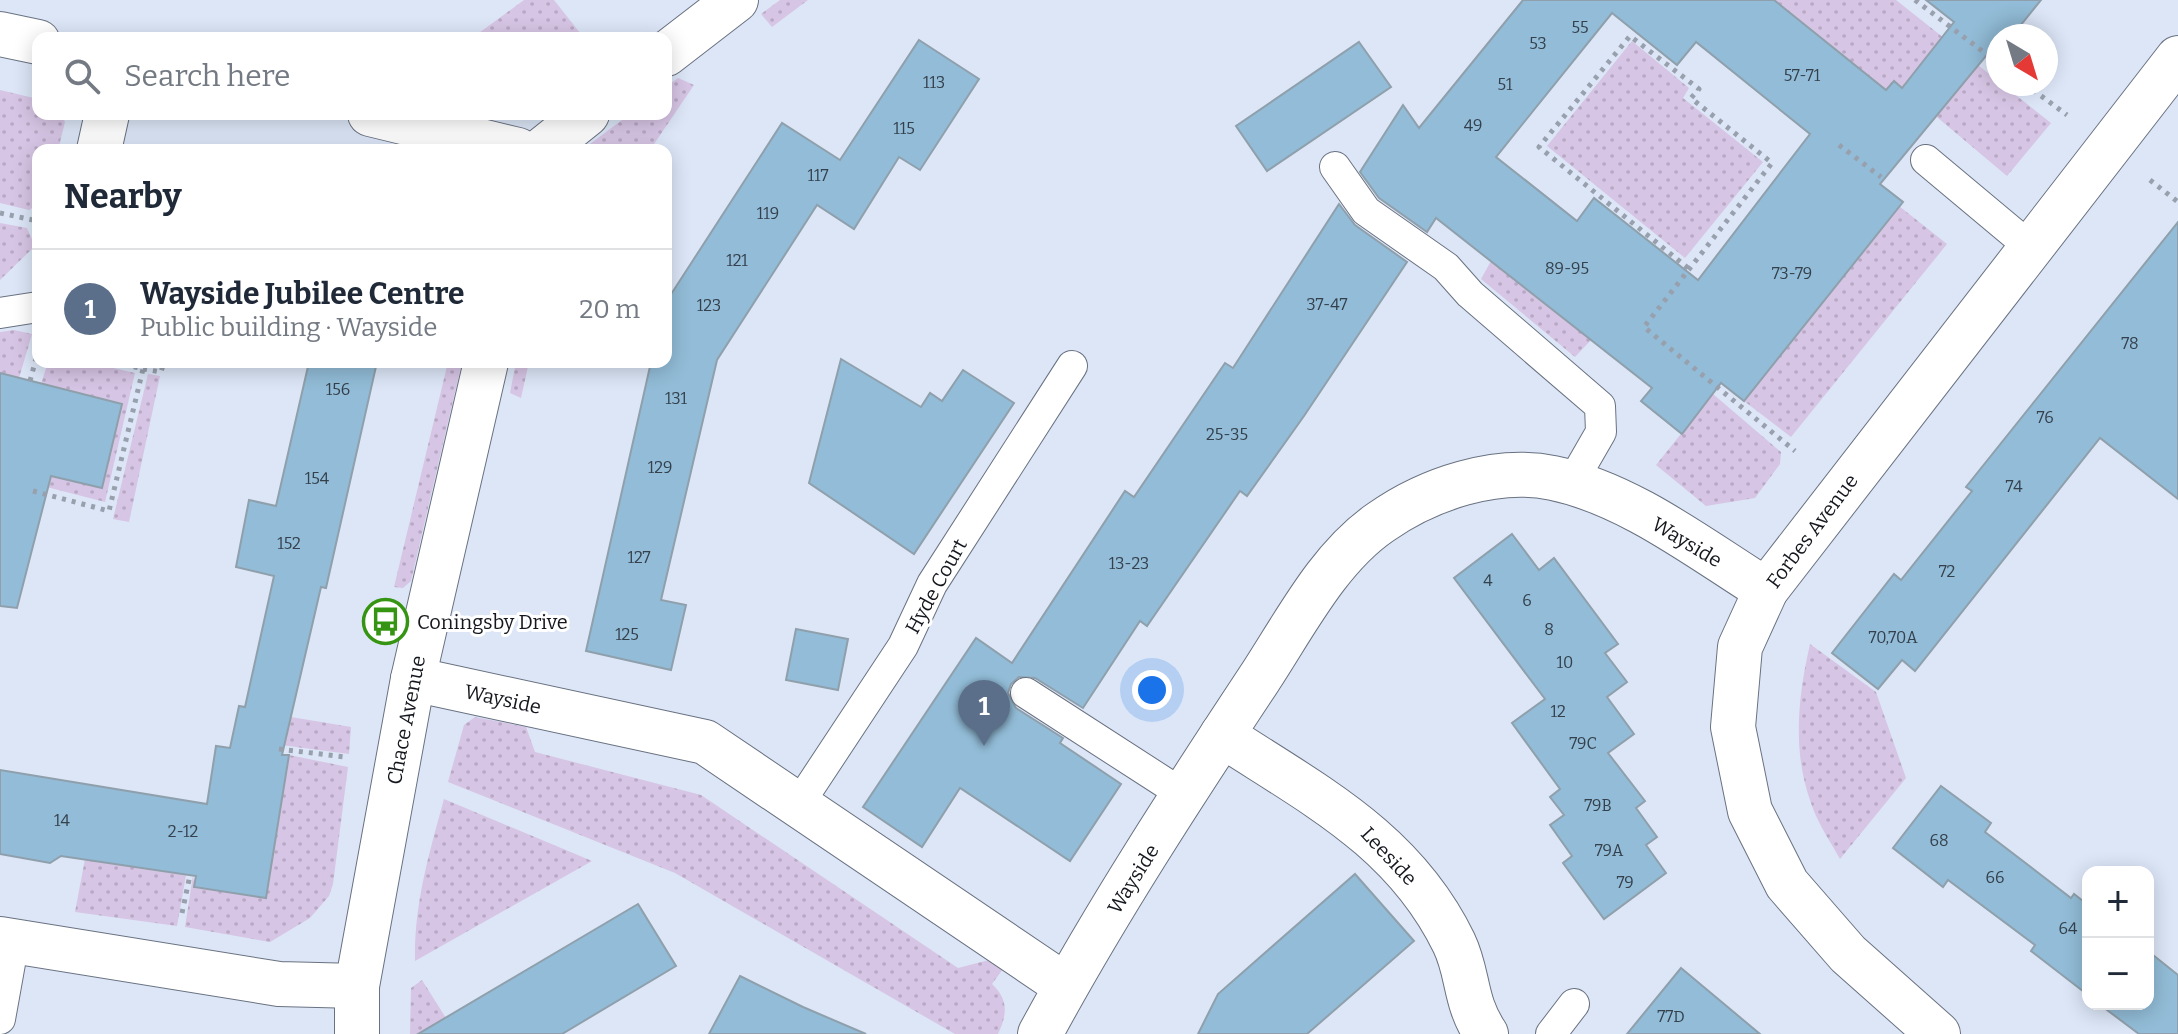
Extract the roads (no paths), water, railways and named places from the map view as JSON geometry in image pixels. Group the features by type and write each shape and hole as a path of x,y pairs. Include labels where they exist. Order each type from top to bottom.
{"street":[{"path":"672,49 736,0"},
{"path":"0,34 32,41"},
{"name":"Forbes Avenue","path":"1938,1034 1848,954 1787,884 1750,811 1733,727 1740,647 1766,590 2178,58"},
{"path":"100,144 106,120"},
{"path":"395,120 493,144"},
{"path":"550,144 580,120"},
{"name":"Chace Avenue","path":"357,1034 357,986 413,679 485,368"},
{"name":"Wayside","path":"413,679 705,742 1066,986 1222,735 1338,562 1380,522 1432,494 1492,476 1552,477 1619,501 1766,590"},
{"name":"Leeside","path":"1222,735 1361,825 1410,873 1455,945 1472,1014 1486,1034"},
{"path":"7,940 279,984 357,986"},
{"path":"1040,1034 1066,986"}],"lane":[{"path":"1926,160 2030,247"},
{"path":"1335,167 1366,211 1446,267 1470,294 1600,406 1601,432 1571,484"},
{"path":"0,313 32,308"},
{"name":"Hyde Court","path":"798,805 903,646 932,584 1072,366"},
{"path":"1026,693 1184,795"},
{"path":"0,1019 7,940"},
{"path":"1551,1034 1574,1004"}],"place":[{"name":"Coningsby Drive","path":"386,622"},
{"name":"Wayside Jubilee Centre","path":"984,746"}]}
